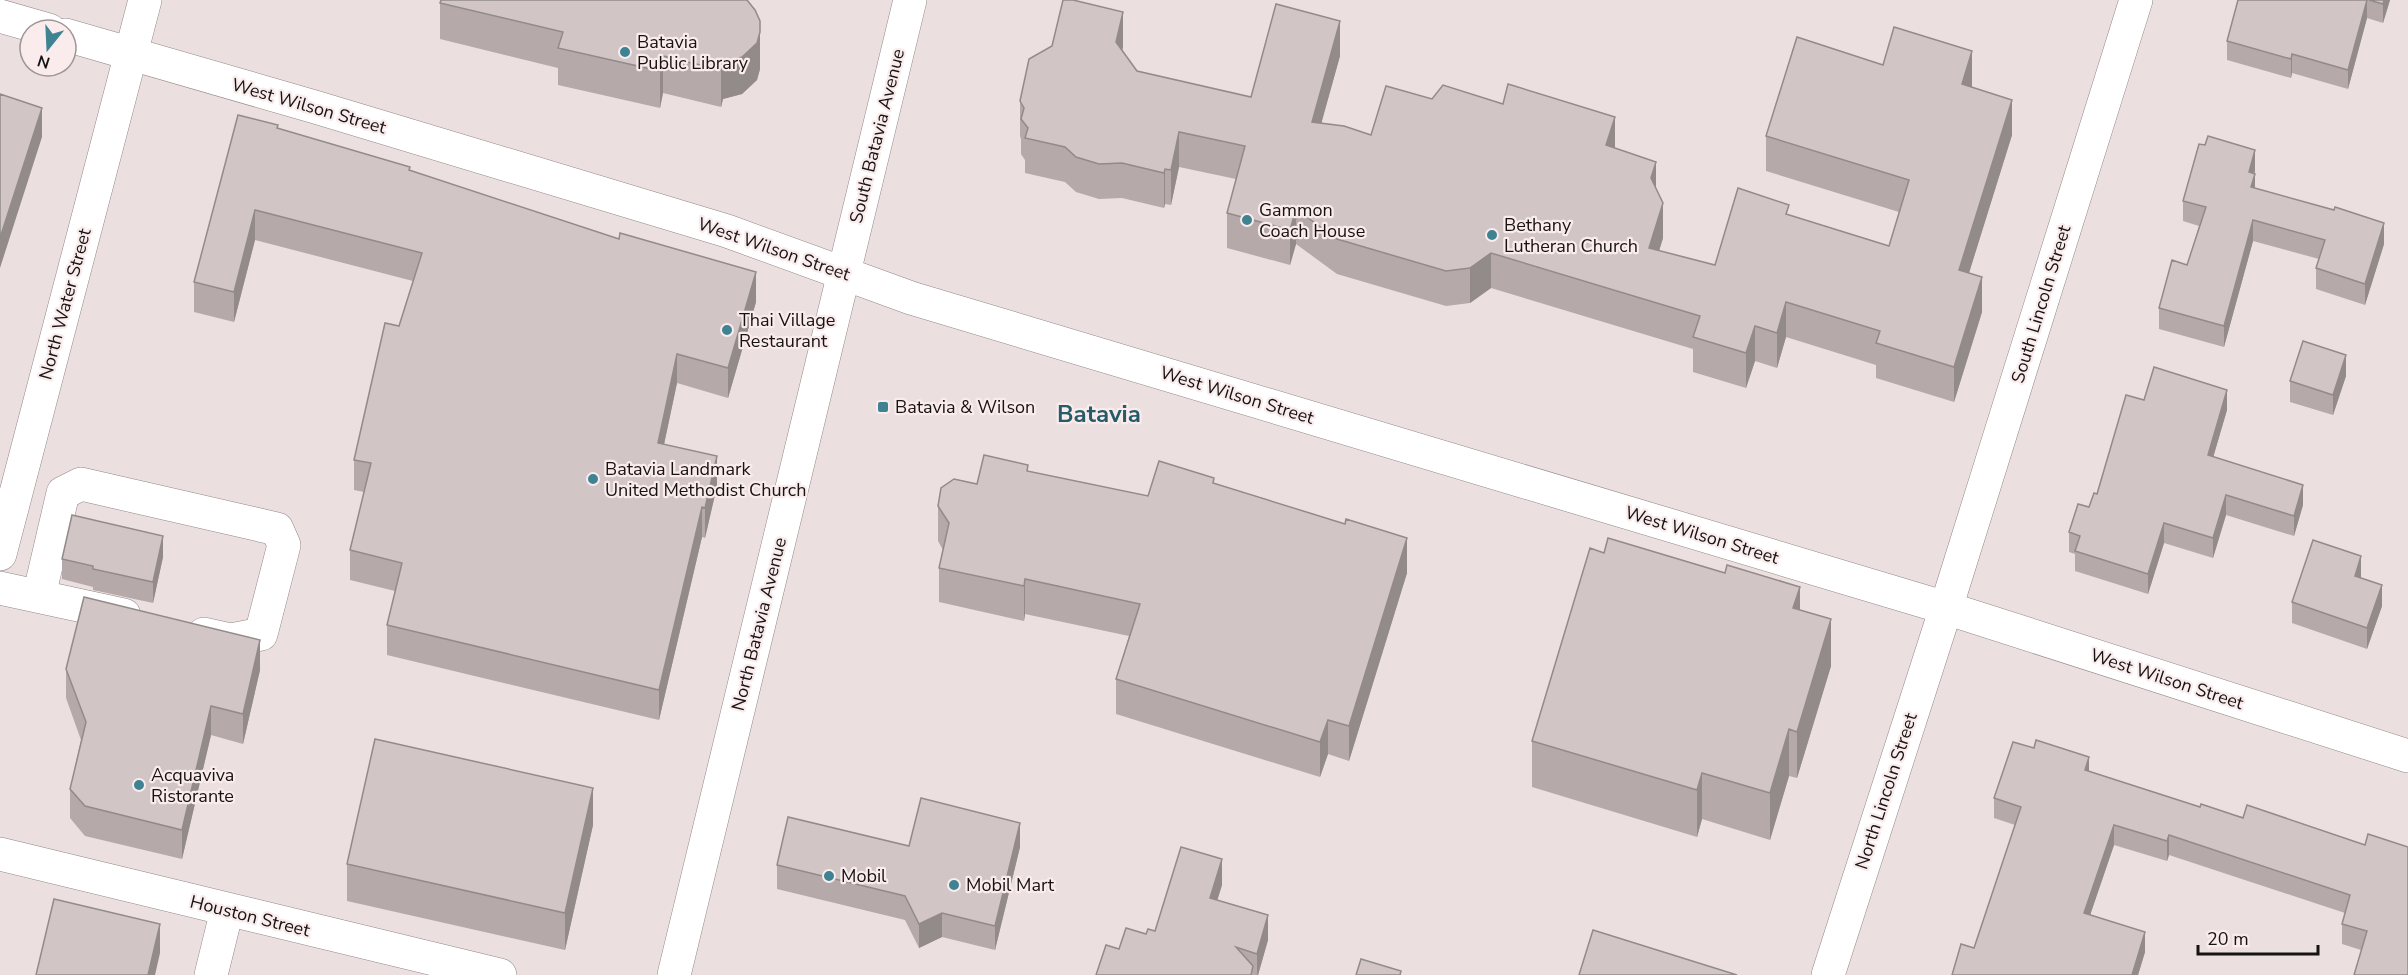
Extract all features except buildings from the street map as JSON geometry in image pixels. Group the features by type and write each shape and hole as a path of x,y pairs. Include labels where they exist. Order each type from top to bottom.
{"main road":[{"name":"North Water Street","path":"0,554 145,0"},
{"name":"South Batavia Avenue","path":"843,273 910,0"},
{"name":"South Lincoln Street","path":"1946,608 2136,0"},
{"path":"0,16 18,21"},
{"name":"West Wilson Street","path":"78,39 315,107 727,231 911,298 1946,608 2408,756"},
{"name":"North Batavia Avenue","path":"674,975 843,273"},
{"path":"0,588 231,640 261,634 284,545 277,530 81,484 63,493 39,596"},
{"name":"North Lincoln Street","path":"1828,975 1946,608"},
{"name":"Houston Street","path":"0,854 500,975"},
{"path":"211,975 227,910"}],"place":[{"name":"Batavia Public Library","path":"625,52"},
{"name":"Gammon Coach House","path":"1247,220"},
{"name":"Bethany Lutheran Church","path":"1492,235"},
{"name":"Thai Village Restaurant","path":"727,330"},
{"name":"Batavia & Wilson","path":"883,407"},
{"name":"Batavia Landmark United Methodist Church","path":"593,479"},
{"name":"Acquaviva Ristorante","path":"139,785"},
{"name":"Mobil","path":"829,876"},
{"name":"Mobil Mart","path":"954,885"}],"district":[{"name":"Batavia","path":"1099,414"}]}
